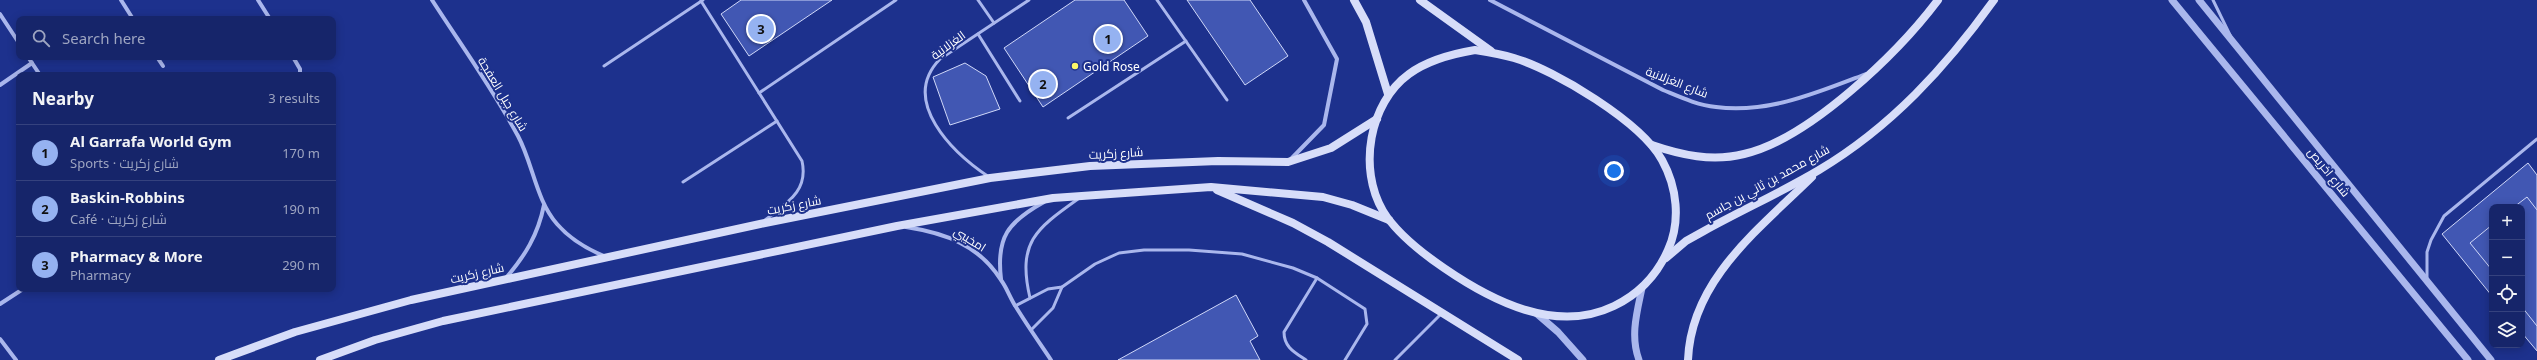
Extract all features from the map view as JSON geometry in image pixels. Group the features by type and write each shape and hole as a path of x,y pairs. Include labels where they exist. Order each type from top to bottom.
{"main road":[{"path":"1354,0 1369,29 1388,94"},
{"path":"1420,0 1494,53"},
{"path":"1651,145 1677,154 1721,158 1744,154 1771,144 1802,127 1828,110 1870,72 1938,0"},
{"name":"شارع محمد بن ثاني بن جاسم","path":"1664,260 1686,241 1820,169 1884,124 1929,83 1970,34 1994,0"},
{"path":"1475,50 1494,53 1516,58 1537,67 1577,89 1618,116 1651,145 1662,159 1671,181 1675,202 1674,234 1664,260 1642,288 1616,305 1587,314 1567,316 1536,313 1499,300 1470,286 1429,258 1389,220 1375,190 1370,162 1370,148 1377,119 1388,94 1409,74 1433,60 1475,50"},
{"name":"شارع زكريت","path":"219,360 252,346 315,326 411,300 760,224 990,178 1097,166 1218,161 1288,162 1332,148 1377,119"},
{"path":"1688,360 1696,317 1711,284 1731,258 1820,169"},
{"path":"320,360 375,340 443,321 897,226 1053,198 1211,187 1323,197 1352,205 1389,220"},
{"path":"1211,187 1293,223 1369,265 1518,360"}],"street":[{"path":"121,0 131,16"},
{"path":"258,0 268,16"},
{"name":"شارع جبل العفجة","path":"432,0 501,106 519,138 544,205 557,224 572,239 606,257"},
{"path":"1288,162 1324,125 1338,60 1304,0"},
{"name":"شارع الغزلانية","path":"1490,0 1657,87 1691,101 1715,107 1743,109 1771,105 1812,95 1870,72"},
{"name":"شارع اخريص","path":"2172,0 2468,360"},
{"name":"شارع اخريص","path":"2199,0 2491,360"},
{"path":"0,14 16,38"},
{"path":"30,60 38,72"},
{"path":"159,60 163,66"},
{"path":"295,60 300,69 300,72"},
{"path":"19,72 32,63"},
{"path":"0,86 16,74"},
{"name":"امخيبي","path":"1001,279 999,255 1001,245 1010,227 1025,213 1053,198"},
{"path":"504,279 531,244 540,225 544,205"},
{"name":"امخيبي","path":"897,226 943,234 959,241 986,261 1001,279 1015,306 1051,360"},
{"path":"1639,360 1636,352 1634,323 1642,288"},
{"path":"0,304 18,292"},
{"path":"1536,313 1558,332 1582,360"},
{"path":"0,339 16,360"}],"lane":[{"path":"760,93 896,0"},
{"path":"978,0 994,23"},
{"name":"الغزلانية","path":"990,178 969,164 941,134 925,97 925,83 930,70 940,59 1029,0"},
{"path":"1157,0 1227,100"},
{"path":"2213,0 2227,25 2233,42"},
{"path":"604,66 702,1 802,162 804,178 797,194 760,224"},
{"path":"978,34 1020,101"},
{"path":"1068,118 1186,41"},
{"path":"683,182 777,121"},
{"path":"2427,281 2427,252 2431,240 2444,216 2537,139"},
{"path":"1030,298 1025,276 1025,265 1034,235 1042,225 1083,195"},
{"path":"1015,306 1048,289 1062,287 1107,258 1125,252 1144,250 1215,251 1242,254 1292,268 1316,278 1358,303 1365,309 1368,316 1365,328 1345,360"},
{"path":"1306,360 1288,348 1284,340 1284,332 1316,278"},
{"path":"1031,330 1053,308 1062,287"},
{"path":"1395,360 1443,312"}],"building":[{"path":"741,0 832,0 749,56 721,14"},
{"path":"1075,0 1124,0 1148,36 1043,107 1004,48"},
{"path":"1187,0 1250,0 1288,56 1245,85"},
{"path":"965,63 986,76 1000,109 950,125 933,77"},
{"path":"2528,163 2537,175 2537,351 2525,337 2525,204 2489,204 2489,292 2442,234"},
{"path":"2527,197 2537,210 2537,326 2525,311 2525,204 2518,204"},
{"path":"2489,227 2489,266 2470,243"},
{"path":"1236,295 1258,336 1250,341 1260,360 1118,360"}],"place":[{"name":"Pharmacy & More","path":"761,29"},
{"name":"Al Garrafa World Gym","path":"1108,39"},
{"name":"Gold Rose","path":"1075,66"},
{"name":"Baskin-Robbins","path":"1043,84"}]}
